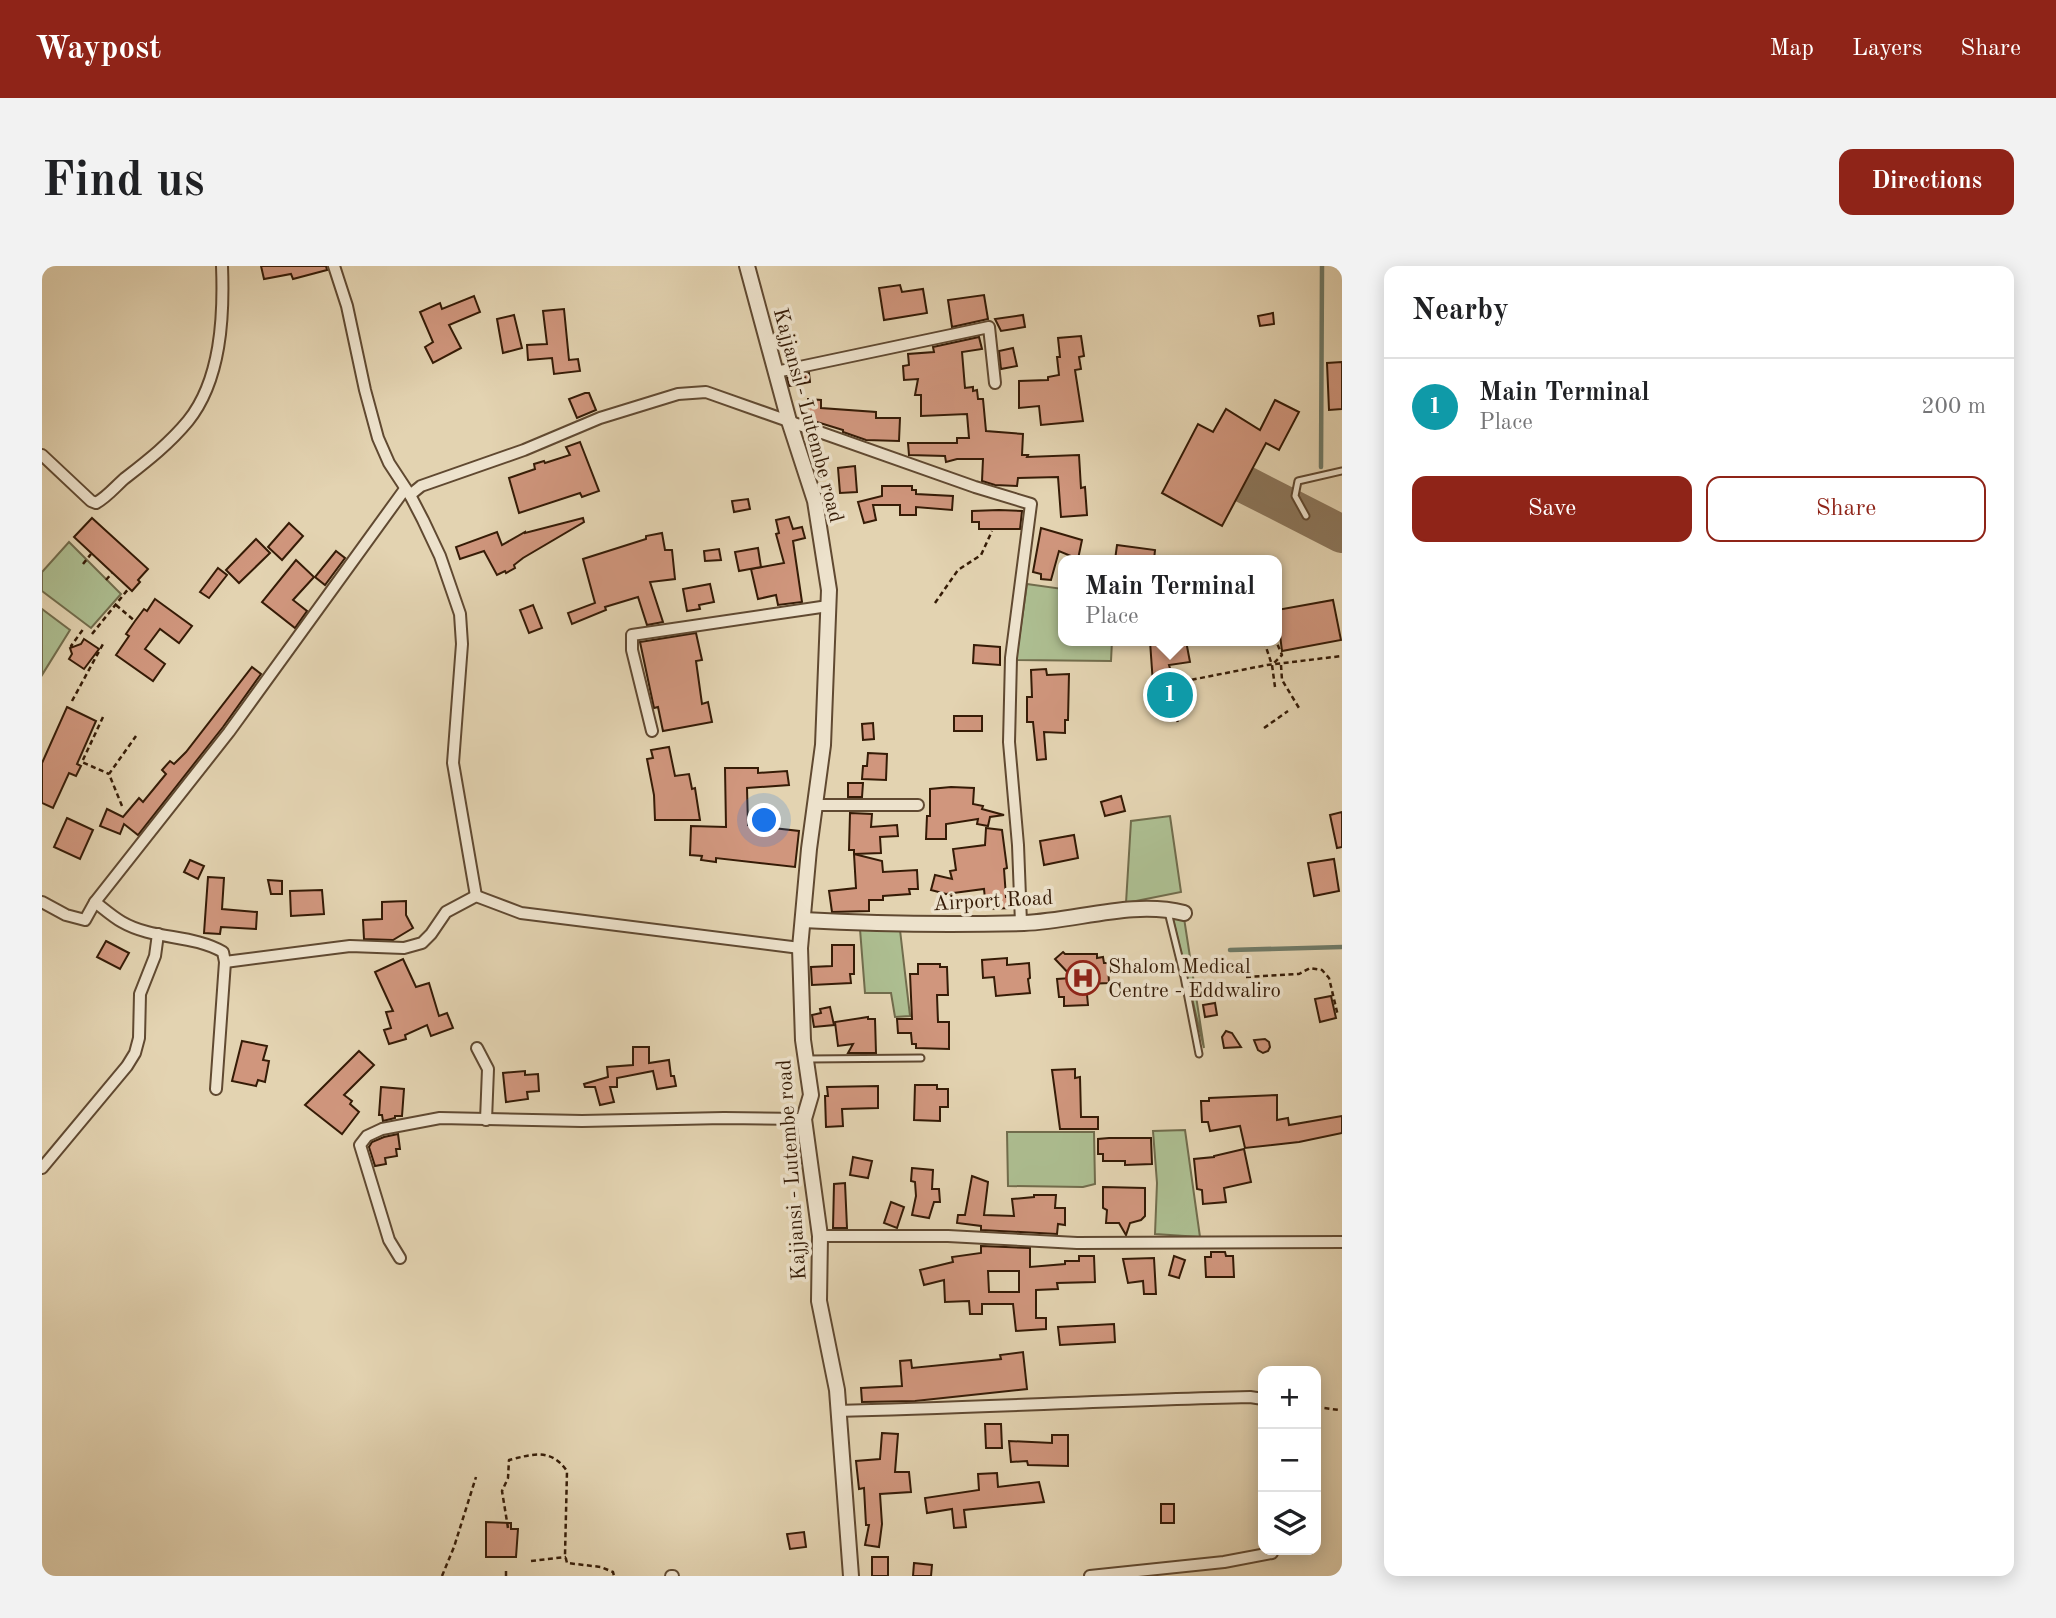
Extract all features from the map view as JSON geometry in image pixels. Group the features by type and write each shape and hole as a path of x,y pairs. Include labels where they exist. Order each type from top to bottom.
{"street":[{"path":"42,455 96,503 170,441 190,419 215,363 220,329 222,266"},
{"path":"334,266 347,306 378,438 440,556 460,614 462,644 453,763 476,896"},
{"name":"Kajjansi - Lutembe road","path":"747,266 789,421 815,501 829,590 823,745 800,948 803,1040 811,1095 804,1119 820,1236 819,1301 837,1390 851,1576"},
{"path":"776,372 989,327 995,383"},
{"path":"42,902 66,915 85,920 95,902 229,732 408,492 524,450 600,418 678,394 706,392 1031,505 1011,672 1009,742 1018,845 1021,923"},
{"path":"652,731 632,650 632,635 828,606"},
{"path":"815,805 918,805"},
{"path":"476,896 506,909 543,917 800,948"},
{"path":"225,962 350,946 404,948 422,943 446,912 476,896"},
{"path":"95,902 123,923 158,934 209,944 223,952 225,962 216,1089"},
{"name":"Airport Road","path":"803,920 881,924 1021,923 1086,914 1167,909 1184,913"},
{"path":"42,1168 135,1053 139,1038 140,994 155,956 158,934"},
{"path":"477,1048 488,1069 486,1120"},
{"path":"400,1258 389,1240 360,1142 377,1131 440,1118 595,1121 804,1119"},
{"path":"820,1236 948,1236 1077,1244 1342,1241"},
{"path":"837,1411 971,1408 1118,1399 1258,1398"},
{"path":"1090,1576 1224,1562 1261,1555"}],"lane":[{"path":"1306,516 1295,496 1298,481 1342,471"},
{"path":"1167,909 1199,1054"},
{"path":"806,1059 920,1058"}],"path":[{"path":"935,603 958,570 981,555 992,531"},
{"path":"83,564 91,554"},
{"path":"106,580 112,573"},
{"path":"92,634 129,588"},
{"path":"116,605 135,621"},
{"path":"73,647 71,646 84,628"},
{"path":"72,701 103,644"},
{"path":"1266,646 1275,687"},
{"path":"1272,665 1282,655 1278,646"},
{"path":"1175,683 1272,665 1342,656"},
{"path":"1281,664 1282,680 1299,708"},
{"path":"1174,709 1178,723"},
{"path":"1264,728 1288,711"},
{"path":"103,717 82,762 110,774 122,806"},
{"path":"110,774 136,736"},
{"path":"1246,977 1299,974 1310,968 1322,970 1329,978 1338,1016"},
{"path":"1321,1408 1339,1410"},
{"path":"508,1528 502,1491 508,1478 509,1460 539,1453 560,1462 567,1471 567,1563 601,1567 613,1572 614,1576"},
{"path":"442,1576 476,1477"},
{"path":"531,1562 566,1558"}],"green space":[{"path":"69,542 121,594 91,628 42,591 42,572"},
{"path":"1027,584 1058,588 1058,646 1112,646 1111,661 1016,660"},
{"path":"42,609 70,630 42,675"},
{"path":"1170,816 1181,892 1126,903 1131,821"},
{"path":"1184,918 1204,1048 1173,919"},
{"path":"860,929 900,930 910,1016 895,1017 891,993 865,993"},
{"path":"1185,1130 1200,1237 1155,1234 1157,1183 1153,1131"},
{"path":"1007,1132 1094,1132 1095,1184 1083,1187 1008,1186"}],"building":[{"path":"261,266 326,266 327,270 293,279 291,274 264,279"},
{"path":"900,285 902,292 923,289 927,313 884,320 879,288"},
{"path":"984,295 988,319 952,327 948,300"},
{"path":"474,296 480,312 449,325 461,348 433,363 425,347 433,342 420,312 440,303 442,309"},
{"path":"564,309 569,360 578,359 580,371 554,374 552,358 528,360 527,345 547,344 543,311"},
{"path":"1273,313 1274,324 1260,326 1258,316"},
{"path":"514,315 522,348 503,353 497,319"},
{"path":"1023,315 1025,327 1001,331 995,319"},
{"path":"1081,336 1084,356 1079,357 1081,369 1075,370 1083,421 1041,425 1039,406 1019,408 1019,381 1048,380 1048,377 1059,375 1058,338"},
{"path":"979,337 982,349 962,352 965,388 973,387 973,391 977,390 978,399 983,399 986,431 1023,434 1022,455 1028,455 1027,457 1079,455 1081,488 1085,487 1087,515 1061,517 1058,477 1018,478 1017,486 995,485 982,481 983,459 957,459 946,462 945,456 909,455 908,443 957,443 957,438 969,438 967,414 921,416 921,395 915,395 918,379 904,380 903,366 909,365 908,354 934,352 933,347"},
{"path":"1013,348 1017,366 1001,369 999,351"},
{"path":"1342,362 1342,409 1329,410 1327,363"},
{"path":"809,373 810,382 789,386 787,378"},
{"path":"589,393 596,410 577,418 569,399"},
{"path":"808,399 821,400 821,408 876,412 876,418 900,418 899,441 866,440 807,419"},
{"path":"1275,400 1299,412 1279,450 1266,443 1222,526 1162,493 1198,424 1213,432 1226,409 1260,430"},
{"path":"580,442 599,491 582,497 580,493 519,513 509,478 535,469 534,464 570,455 566,447"},
{"path":"855,466 857,492 840,493 838,468"},
{"path":"882,486 912,486 916,494 953,496 952,510 916,507 916,515 900,515 900,505 873,505 876,520 864,523 858,502 882,496"},
{"path":"748,499 750,509 734,512 732,501"},
{"path":"972,511 1022,511 1020,529 979,529 979,522 972,522"},
{"path":"789,517 793,529 802,527 805,538 793,541 802,602 778,605 776,595 758,599 751,569 784,563 776,534 779,533 776,520"},
{"path":"92,518 148,569 132,591 74,537"},
{"path":"583,518 584,522 523,558 514,565 515,568 506,573 505,571 497,575 484,551 460,559 456,547 497,532 502,545 525,532"},
{"path":"289,523 303,536 282,560 268,547"},
{"path":"1041,528 1082,540 1079,555 1059,551 1051,580 1041,579 1041,574 1033,572"},
{"path":"662,533 665,550 672,550 675,579 650,582 663,622 647,625 638,597 605,607 606,610 572,624 568,613 595,603 583,559 646,539 646,536"},
{"path":"256,539 270,553 239,583 226,570"},
{"path":"1117,545 1155,550 1154,555 1116,555"},
{"path":"758,548 761,567 739,571 735,552"},
{"path":"719,549 721,560 705,561 704,551"},
{"path":"336,551 345,558 325,585 315,577"},
{"path":"296,560 314,577 293,600 307,611 295,628 262,602"},
{"path":"218,568 227,575 209,598 200,592"},
{"path":"710,584 714,602 699,605 700,609 687,611 683,589"},
{"path":"155,599 192,626 179,643 160,629 145,649 165,664 153,681 116,655 135,621 144,609 147,611"},
{"path":"1333,600 1341,640 1282,651 1282,609"},
{"path":"533,605 542,628 529,633 520,610"},
{"path":"696,633 702,660 696,661 702,704 708,702 712,722 663,731 658,707 654,708 640,642"},
{"path":"84,639 99,649 84,669 69,659 72,654 70,648 81,644"},
{"path":"974,645 1000,647 1000,665 973,663"},
{"path":"1150,646 1187,646 1190,662 1169,665 1182,707 1166,711 1158,683 1153,684"},
{"path":"252,667 261,674 138,835 124,824 120,834 100,826 107,809 123,817 139,798 143,802 166,774 162,770 170,761 174,764 186,752"},
{"path":"1046,669 1047,675 1069,674 1068,720 1065,720 1065,733 1044,732 1046,759 1037,760 1033,722 1027,722 1027,697 1032,697 1031,670"},
{"path":"67,707 96,721 77,764 81,766 76,776 69,773 53,808 42,803 42,763"},
{"path":"954,716 982,716 982,731 954,731"},
{"path":"873,723 874,739 863,740 862,724"},
{"path":"669,747 675,776 689,774 692,789 695,788 700,820 655,820 654,795 647,759 653,758 651,750"},
{"path":"868,753 887,754 886,780 862,779"},
{"path":"725,768 758,768 758,773 787,771 789,785 747,788 748,825 799,831 795,867 716,858 716,862 701,860 702,856 690,855 691,826 726,827"},
{"path":"848,783 863,783 862,797 848,797"},
{"path":"974,788 973,804 1004,815 990,817 988,826 977,824 978,819 946,824 946,839 926,839 927,816 930,816 930,789"},
{"path":"1121,796 1125,811 1105,816 1101,802"},
{"path":"1342,812 1342,847 1337,848 1330,815"},
{"path":"850,813 872,814 871,827 897,825 898,836 880,837 881,853 854,854 854,850 849,850"},
{"path":"67,818 93,830 80,859 54,847"},
{"path":"986,828 1002,830 1007,868 1004,869 1006,897 1012,897 1012,908 986,909 984,889 946,894 931,890 935,875 952,879 950,871 956,870 953,849 985,845"},
{"path":"1074,835 1078,858 1044,865 1040,841"},
{"path":"854,854 882,861 883,872 917,870 918,889 909,889 910,894 869,900 869,911 832,912 829,891 856,888"},
{"path":"1334,859 1339,891 1314,896 1308,863"},
{"path":"190,860 204,866 198,879 184,872"},
{"path":"208,877 224,878 222,909 257,912 256,929 221,927 220,934 204,933"},
{"path":"268,880 282,881 282,894 271,894"},
{"path":"322,890 324,914 291,916 290,891"},
{"path":"406,901 406,915 413,928 393,940 364,939 363,920 382,919 382,902"},
{"path":"106,941 129,953 120,969 97,957"},
{"path":"832,945 854,945 854,974 850,974 851,983 812,985 811,967 832,966"},
{"path":"1063,952 1097,954 1097,958 1103,957 1104,963 1108,963 1109,983 1086,984 1088,1005 1064,1006 1064,997 1059,997 1057,979 1073,978 1055,959"},
{"path":"1007,958 1007,965 1029,963 1030,993 996,996 994,977 983,978 982,960"},
{"path":"403,959 416,987 429,983 439,1016 447,1013 453,1028 431,1036 427,1025 405,1035 406,1039 389,1044 384,1030 391,1028 386,1012 393,1011 375,972"},
{"path":"918,964 940,964 940,967 947,967 948,995 937,995 938,1022 949,1022 949,1049 916,1048 916,1044 912,1044 911,1033 898,1033 897,1019 912,1019 910,974 918,974"},
{"path":"1331,996 1336,1018 1320,1022 1315,999"},
{"path":"1215,1003 1217,1015 1205,1017 1203,1005"},
{"path":"830,1007 834,1025 814,1027 812,1015 821,1013 820,1009"},
{"path":"868,1017 875,1019 876,1053 848,1053 853,1044 838,1046 835,1022"},
{"path":"1226,1031 1232,1033 1241,1047 1224,1048 1222,1037"},
{"path":"1265,1039 1270,1047 1263,1053 1258,1050 1254,1040"},
{"path":"242,1041 267,1046 263,1060 269,1061 265,1082 258,1080 256,1086 232,1081"},
{"path":"633,1047 649,1047 649,1063 669,1060 671,1076 674,1076 676,1086 657,1089 653,1071 617,1078 617,1087 610,1087 614,1102 600,1105 595,1087 585,1087 584,1084 608,1077 607,1067 633,1065"},
{"path":"359,1051 374,1065 344,1095 359,1112 342,1134 305,1105"},
{"path":"1075,1069 1075,1078 1080,1077 1081,1117 1098,1117 1098,1129 1060,1129 1052,1070"},
{"path":"525,1071 525,1075 538,1074 539,1091 527,1092 528,1099 506,1102 503,1073"},
{"path":"915,1085 937,1085 937,1089 948,1089 948,1107 940,1107 940,1121 914,1120"},
{"path":"878,1086 878,1108 842,1109 843,1126 826,1127 827,1087"},
{"path":"381,1087 404,1089 402,1116 383,1121 382,1115 379,1115"},
{"path":"1277,1095 1277,1120 1288,1118 1289,1125 1342,1116 1342,1133 1299,1142 1245,1148 1240,1126 1210,1131 1208,1122 1202,1122 1201,1101 1209,1101 1209,1098"},
{"path":"398,1134 400,1149 396,1149 397,1156 385,1158 386,1164 375,1166 369,1147 372,1142"},
{"path":"1151,1138 1152,1164 1125,1165 1125,1161 1103,1161 1103,1154 1098,1154 1098,1139"},
{"path":"1244,1149 1251,1182 1224,1188 1226,1202 1203,1204 1202,1190 1197,1189 1194,1159"},
{"path":"853,1157 872,1161 868,1178 850,1175"},
{"path":"912,1168 933,1170 932,1189 939,1189 940,1202 934,1202 929,1218 912,1215 916,1196 915,1182 911,1181"},
{"path":"972,1176 988,1182 984,1215 1014,1216 1012,1199 1056,1195 1055,1208 1065,1208 1065,1225 1058,1224 1057,1234 981,1230 981,1226 957,1223 958,1215 965,1215"},
{"path":"845,1183 847,1228 833,1228 834,1184"},
{"path":"1103,1187 1145,1188 1145,1216 1130,1223 1126,1235 1119,1223 1106,1223"},
{"path":"891,1202 904,1207 897,1228 884,1223"},
{"path":"981,1246 1030,1248 1030,1267 1065,1264 1065,1261 1079,1261 1079,1256 1094,1256 1095,1282 1057,1283 1058,1289 1036,1290 1036,1318 1046,1318 1046,1329 1016,1331 1013,1304 982,1304 982,1314 970,1314 969,1301 945,1302 944,1280 924,1285 920,1270 953,1262 952,1257 981,1253","holes":["988,1271 1019,1271 1019,1292 989,1292"]},
{"path":"1211,1252 1225,1252 1226,1256 1233,1256 1234,1277 1206,1277 1205,1257 1211,1257"},
{"path":"1174,1256 1185,1260 1179,1278 1169,1275"},
{"path":"1154,1258 1156,1294 1144,1294 1143,1281 1128,1283 1123,1259"},
{"path":"1114,1324 1115,1342 1060,1345 1058,1327"},
{"path":"1023,1352 1027,1389 915,1401 862,1402 861,1388 902,1386 900,1361 911,1360 912,1368 1001,1359 1000,1355"},
{"path":"985,1424 1001,1424 1002,1448 986,1448"},
{"path":"882,1433 898,1434 895,1472 909,1472 911,1492 880,1494 882,1524 879,1547 865,1545 869,1525 866,1525 864,1488 859,1489 856,1461 880,1459"},
{"path":"1052,1435 1068,1435 1068,1466 1028,1465 1027,1461 1011,1462 1009,1441 1052,1443"},
{"path":"997,1473 998,1487 1039,1482 1044,1502 964,1510 966,1527 954,1528 952,1509 927,1513 925,1498 979,1490 978,1474"},
{"path":"1161,1504 1174,1504 1174,1523 1161,1523"},
{"path":"486,1522 511,1523 511,1529 518,1529 516,1557 486,1557"},
{"path":"804,1532 806,1547 790,1549 787,1534"},
{"path":"872,1557 888,1557 888,1576 872,1576"},
{"path":"914,1563 932,1565 931,1576 913,1576"}],"waterway":[{"path":"1321,467 1322,266"},
{"path":"1230,950 1342,947"}],"taxiway":[{"path":"1244,484 1342,534"}],"place":[{"name":"Main Terminal","path":"1170,695"},
{"name":"Shalom Medical Centre - Eddwaliro","path":"1083,978"}]}
